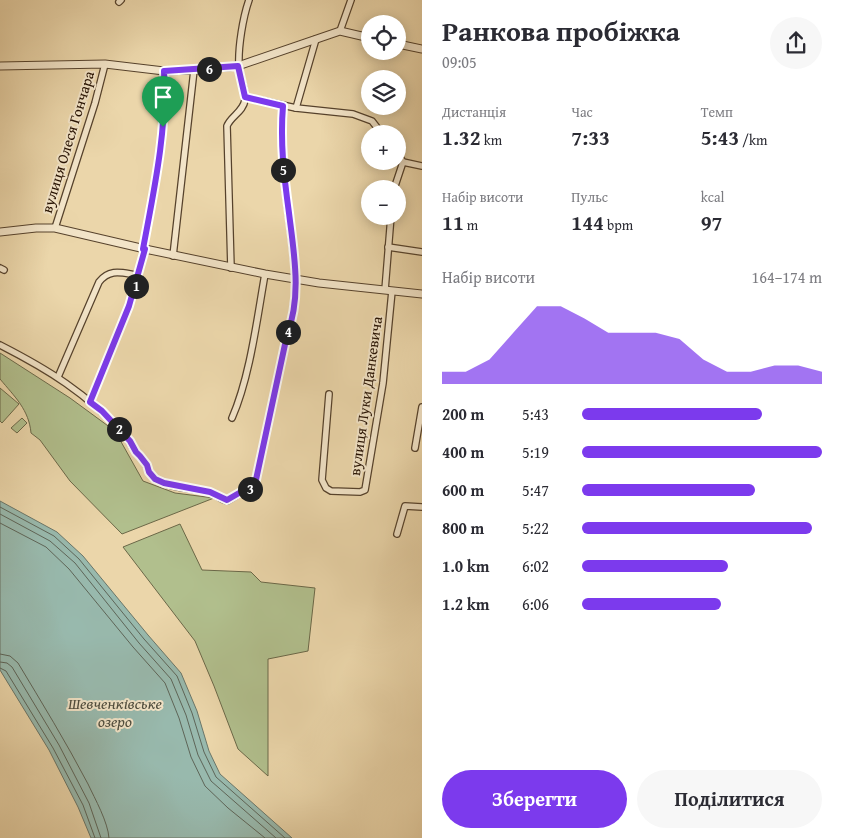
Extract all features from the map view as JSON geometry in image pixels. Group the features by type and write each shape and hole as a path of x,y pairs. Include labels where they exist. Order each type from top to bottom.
{"street":[{"path":"230,268 227,126 240,110 245,97 238,66 244,20 249,0"},
{"path":"340,31 351,0"},
{"path":"0,66 105,64 164,71 194,70 238,66 340,31 361,36"},
{"path":"296,108 316,39"},
{"path":"406,46 422,49"},
{"name":"вулиця Олеся Гончара","path":"54,228 90,121 105,64"},
{"path":"173,256 194,70"},
{"path":"90,402 129,306 144,249 161,144 164,111 164,71"},
{"path":"245,97 283,106 352,114 372,121 375,125"},
{"path":"0,345 58,377 102,411 130,441 155,479 164,483 210,492 227,500 246,489 254,489 290,326 296,279 284,174 281,134 283,106"},
{"path":"406,163 422,166"},
{"name":"вулиця Луки Данкевича","path":"329,394 322,480 324,485 331,491 360,492 365,490 384,383 389,290 389,225"},
{"path":"0,232 54,228 230,268 296,279 422,294"},
{"path":"388,247 422,252"},
{"path":"58,377 99,282 104,276 111,273 137,275"},
{"path":"232,418 238,404 255,334 265,274"},
{"path":"414,448 422,408"},
{"path":"397,534 405,506 422,507"}],"green space":[{"path":"0,353 70,398 115,431 143,481 175,493 214,498 122,534 70,481 40,440 31,433 24,411 0,379"},
{"path":"0,388 19,404 2,423 0,421"},
{"path":"22,418 27,423 17,433 11,428"},
{"path":"180,524 202,570 251,572 261,582 315,588 308,651 268,659 268,776 238,749 195,641 123,547"}],"water":[{"name":"Шевченківське озеро","path":"0,501 57,532 83,556 181,673 197,711 209,751 220,774 292,838 91,838 78,807 49,750 0,670"}],"route":[{"path":"238,66 245,97 283,106 281,134 284,174 295,257 296,279 290,326 254,489 246,489 230,500 224,500 210,492 164,483 155,479 130,441 102,411 90,402 129,306 136,283 145,249 143,249 156,184 163,127 164,71 238,66"}]}
